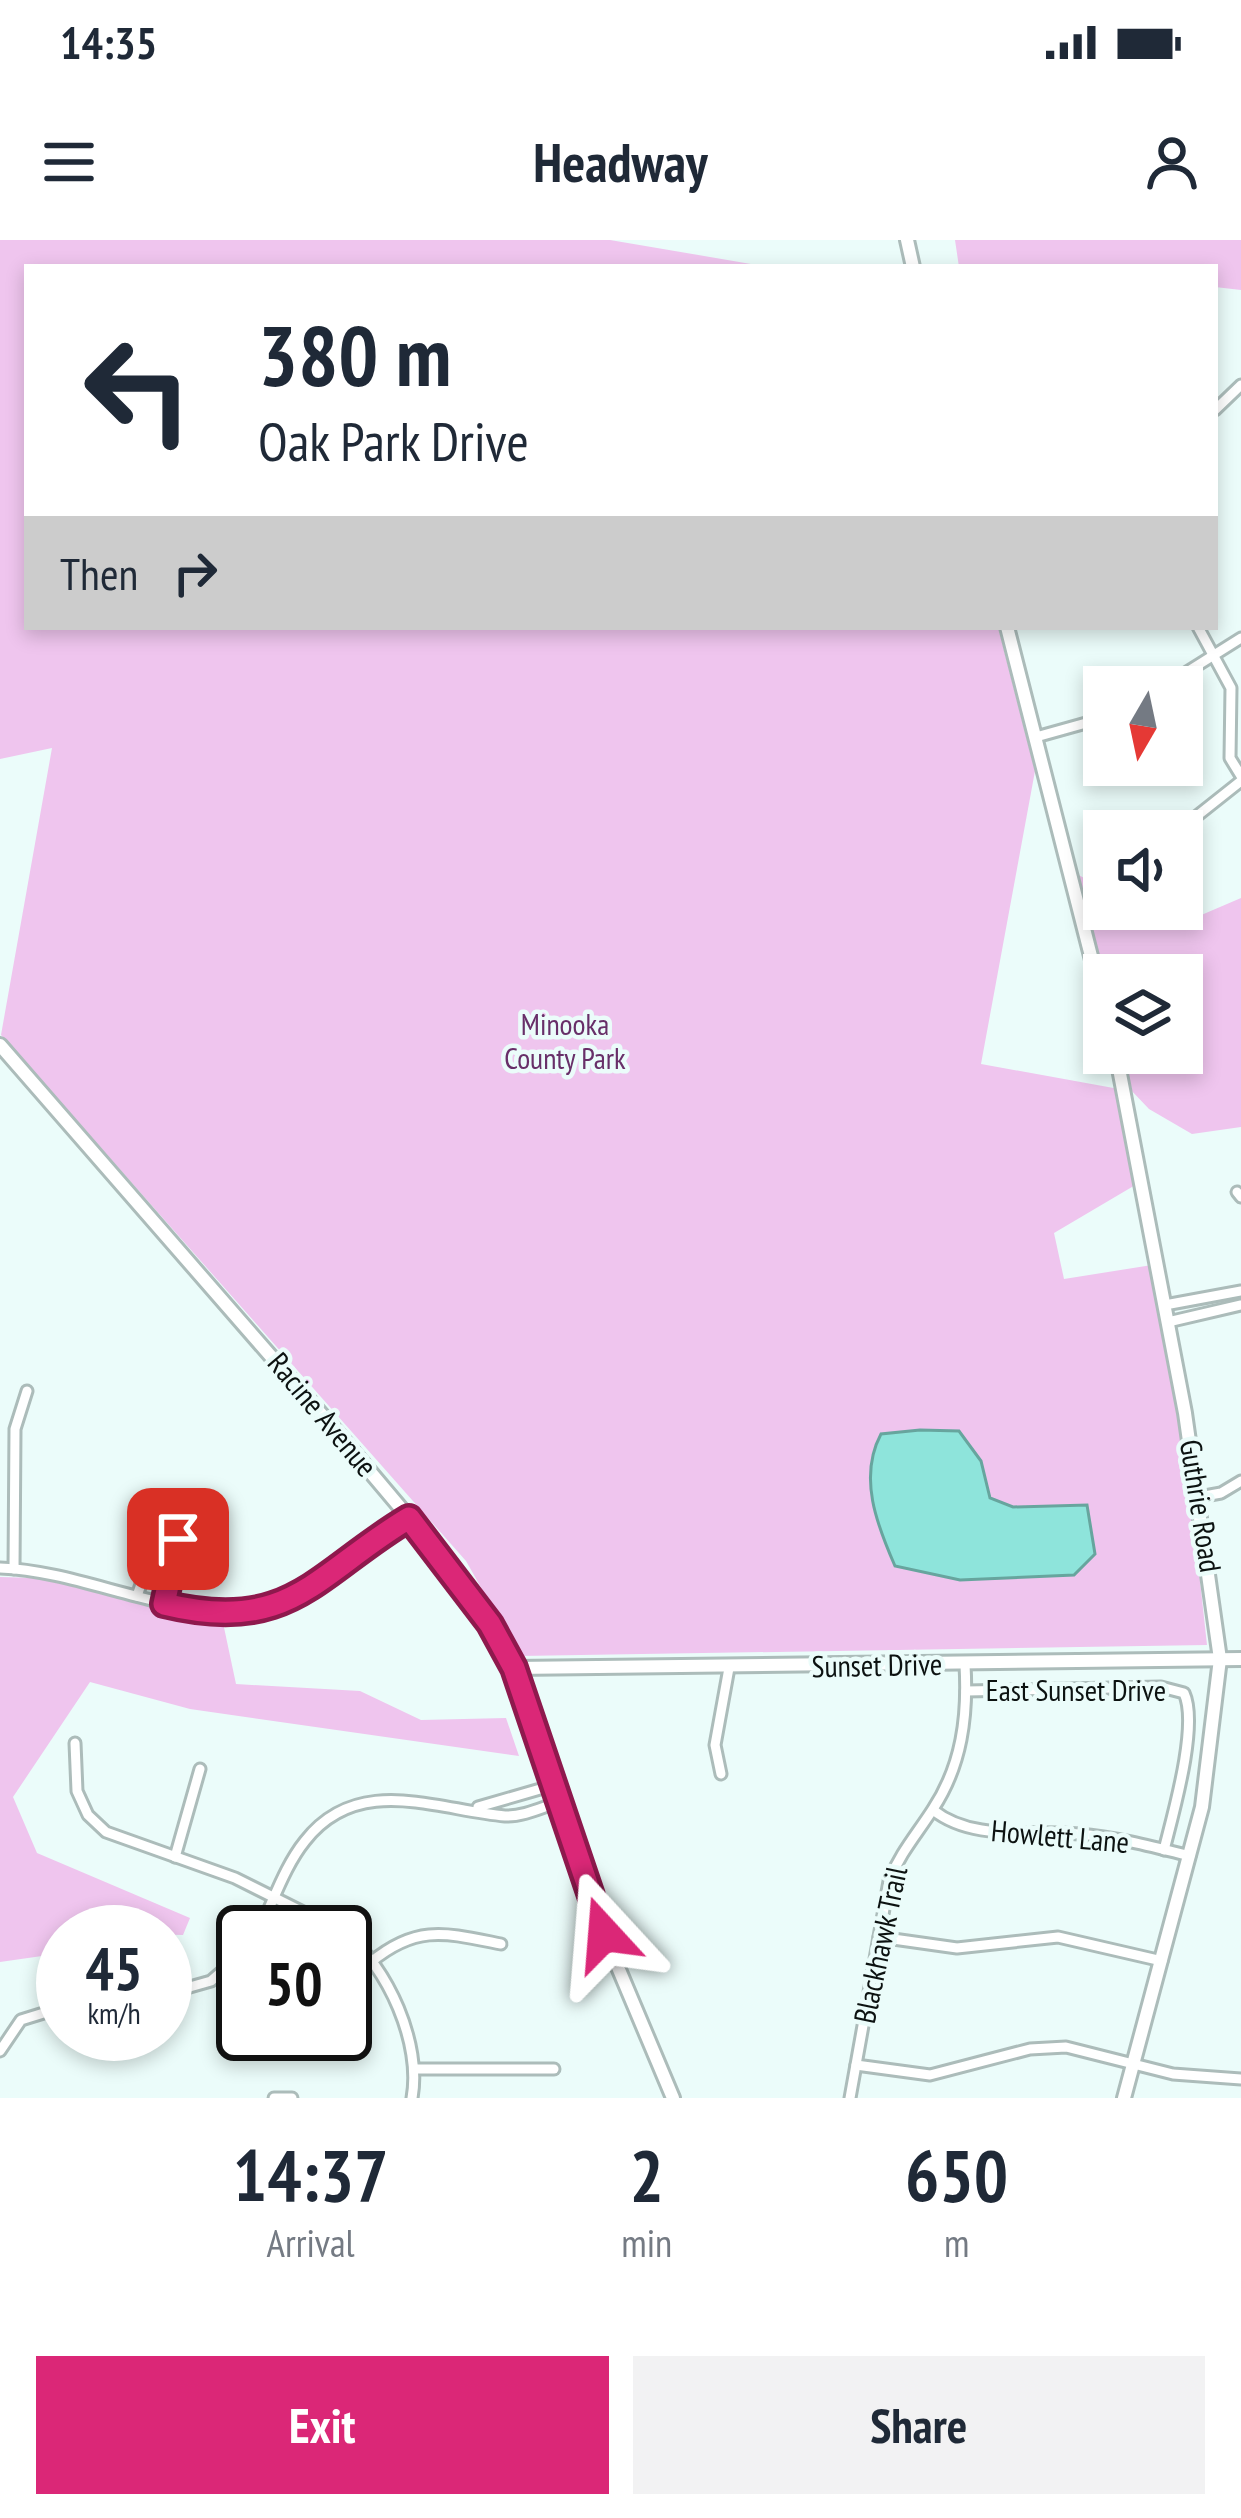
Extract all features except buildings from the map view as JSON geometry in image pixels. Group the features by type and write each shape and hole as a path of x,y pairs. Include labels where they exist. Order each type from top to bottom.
{"street":[{"path":"1218,407 1241,385"},
{"path":"1008,630 1091,954"},
{"path":"1200,630 1232,688 1230,758 1241,779 1203,810"},
{"path":"1194,666 1241,638"},
{"path":"1036,737 1083,724"},
{"name":"Racine Avenue","path":"0,1046 409,1518 490,1624 514,1668 604,1934 673,2098"},
{"name":"Guthrie Road","path":"1120,1074 1198,1497 1220,1659 1210,1762 1190,1856 1124,2098"},
{"path":"1165,1305 1241,1292"},
{"path":"1208,1298 1209,1312"},
{"path":"1168,1322 1241,1305"},
{"path":"14,1569 15,1429 27,1391"},
{"path":"1198,1497 1229,1490 1241,1481"},
{"path":"0,1568 61,1575 164,1604 220,1612 278,1604 317,1587 409,1518"},
{"path":"137,1596 154,1546 170,1536 178,1539 179,1547 164,1604"},
{"name":"Sunset Drive","path":"514,1668 1241,1659"},
{"name":"Blackhawk Trail","path":"850,2098 894,1869 933,1810 958,1757 967,1690 965,1665"},
{"path":"721,1774 715,1745 729,1668"},
{"name":"East Sunset Drive","path":"967,1690 1161,1687 1184,1694 1189,1703 1185,1743 1164,1850"},
{"path":"75,1743 75,1784 88,1815 115,1836 293,1905"},
{"path":"176,1857 200,1769"},
{"path":"474,1809 554,1785"},
{"path":"270,1905 305,1840 347,1808 393,1798 512,1816 559,1802"},
{"name":"Howlett Lane","path":"933,1810 953,1823 982,1831 1078,1834 1190,1856"},
{"path":"372,1961 400,1940 419,1934 501,1944"},
{"path":"879,1937 957,1948 1058,1937 1162,1961"},
{"path":"372,1964 404,2027 415,2069 412,2098"},
{"path":"0,2051 9,2031 36,2015"},
{"path":"856,2065 930,2074 1046,2047 1189,2077 1241,2079"},
{"path":"415,2069 554,2068"},
{"path":"274,2098 292,2098"}],"green space":[{"name":"Minooka County Park","path":"0,240 610,240 751,264 24,264 24,630 999,630 1035,771 981,1064 1119,1089 1137,1184 1054,1233 1064,1279 1152,1265 1182,1416 1207,1645 520,1656 466,1561 1,1035 52,748 0,759"},
{"path":"955,240 1241,240 1241,290 1218,287 1218,264 959,264"},
{"path":"1075,873 1083,877 1083,904"},
{"path":"1241,898 1241,1127 1192,1134 1149,1109 1130,1089 1126,1074 1203,1074 1203,954 1096,954 1090,930 1203,930 1203,914"},
{"path":"0,1577 37,1578 222,1618 236,1684 360,1691 421,1720 506,1718 519,1756 190,1709 90,1682 13,1797 37,1853 159,1905 36,1905 36,1957 0,1962"}],"water":[{"path":"959,1431 981,1461 990,1498 1013,1507 1087,1505 1095,1554 1074,1575 960,1580 895,1566 873,1501 874,1450 881,1434"}],"route":[{"path":"178,1539 164,1604 236,1612 278,1604 317,1587 409,1518 490,1624 514,1668 604,1934"}]}
